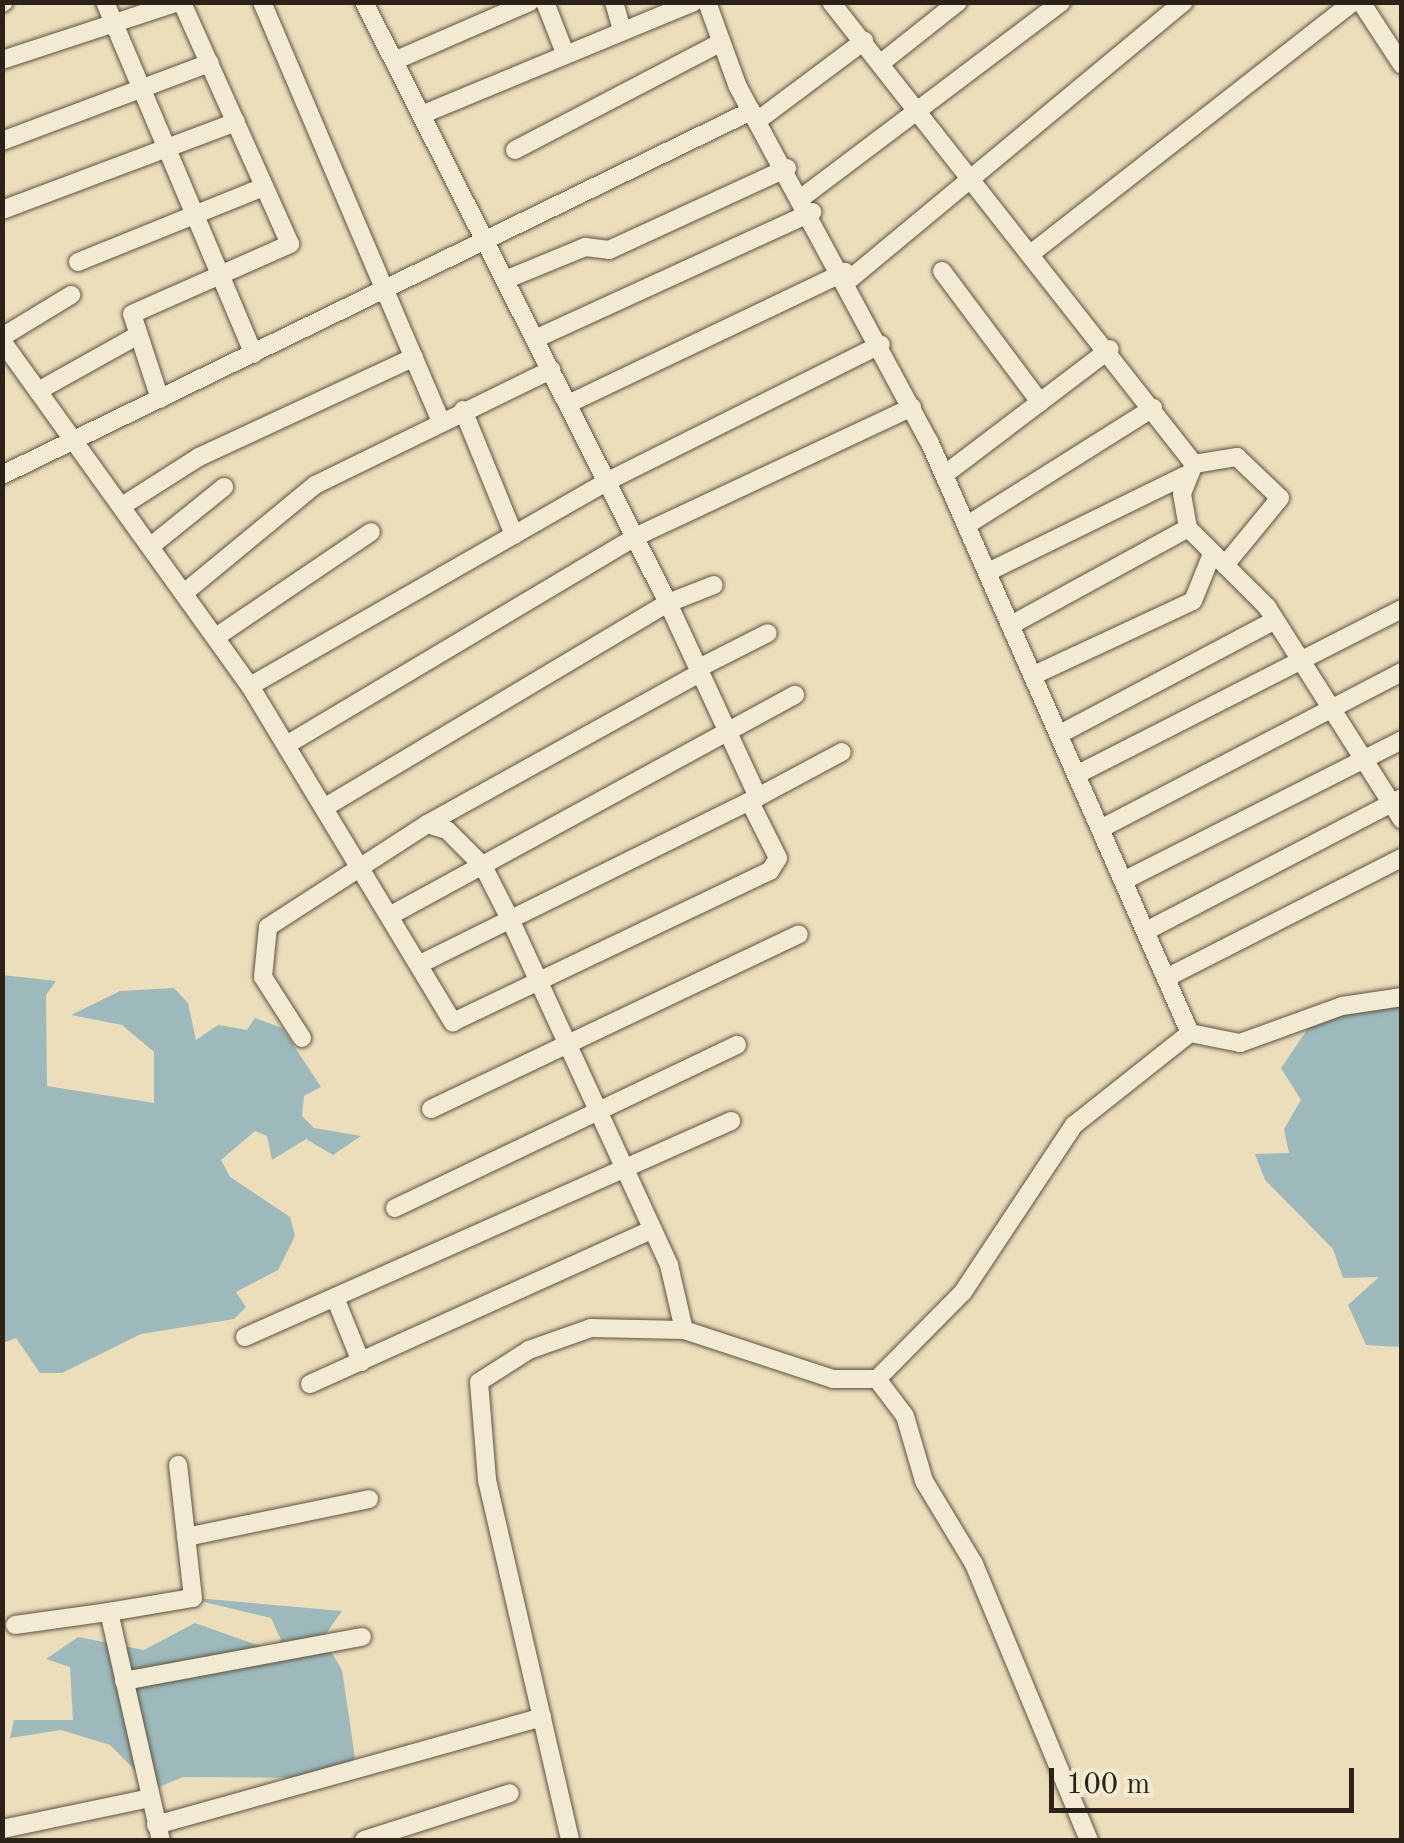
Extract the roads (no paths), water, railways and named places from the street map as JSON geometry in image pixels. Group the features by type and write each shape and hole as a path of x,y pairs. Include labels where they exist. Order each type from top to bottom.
{"street":[{"path":"105,2 254,354"},
{"path":"2,60 180,2 210,63 290,247 222,280 136,312 134,338 160,399"},
{"path":"262,2 440,420"},
{"path":"71,295 2,339 250,686 362,860 453,1022 770,871 778,858 729,730 608,481 364,2"},
{"path":"394,61 530,2"},
{"path":"545,2 565,54"},
{"path":"614,2 622,30"},
{"path":"422,114 694,2"},
{"path":"707,2 720,43 754,116 848,276 944,475 1148,930 1190,1033"},
{"path":"832,2 1153,408 1189,470 1188,528 1275,620 1398,807 1148,930"},
{"path":"881,63 958,2"},
{"path":"535,339 808,204 1060,2"},
{"path":"568,404 848,276 1184,2"},
{"path":"1033,252 1353,2"},
{"path":"1361,2 1402,65"},
{"path":"2,475 484,238 754,116 864,42"},
{"path":"515,150 720,43"},
{"path":"2,141 143,92 210,63"},
{"path":"2,210 236,122"},
{"path":"506,280 585,247 609,250 787,168"},
{"path":"78,262 264,187"},
{"path":"942,271 1040,402"},
{"path":"38,391 134,338"},
{"path":"250,686 608,481 881,344"},
{"path":"944,475 1110,349"},
{"path":"122,506 200,456 414,358"},
{"path":"184,593 315,484 440,420 551,370"},
{"path":"288,744 635,537 912,408"},
{"path":"967,525 1153,408"},
{"path":"462,410 514,535"},
{"path":"988,572 1189,470 1238,458 1280,498 1219,560 1193,601 1034,675"},
{"path":"151,546 224,487"},
{"path":"1012,625 1188,528"},
{"path":"216,638 371,532"},
{"path":"328,806 668,603 714,585"},
{"path":"1078,774 1402,609"},
{"path":"1060,734 1275,620"},
{"path":"302,1038 263,977 262,937 362,860 768,634"},
{"path":"1102,828 1402,672"},
{"path":"393,914 795,695"},
{"path":"1125,880 1402,740"},
{"path":"420,964 755,801 842,752"},
{"path":"427,824 455,836 483,866 510,918 653,1229 684,1330"},
{"path":"1168,977 1402,858"},
{"path":"431,1109 799,934"},
{"path":"570,1840 487,1480 478,1382 529,1350 591,1328 684,1330 832,1378 877,1379 964,1292 1074,1125 1190,1033 1240,1043 1342,1006 1402,997"},
{"path":"395,1208 597,1108 737,1045"},
{"path":"245,1337 731,1122"},
{"path":"310,1384 653,1229"},
{"path":"336,1300 361,1362"},
{"path":"877,1379 905,1416 924,1481 974,1564 1089,1840"},
{"path":"15,1625 193,1598 178,1465"},
{"path":"186,1537 369,1499"},
{"path":"109,1612 158,1833 542,1716"},
{"path":"124,1681 362,1637"},
{"path":"364,1840 510,1794"},
{"path":"2,1829 150,1798"}],"water":[{"path":"2,975 56,981 46,995 47,1086 154,1103 154,1052 122,1025 71,1015 120,991 174,988 188,1003 196,1040 218,1025 247,1030 255,1018 282,1028 321,1087 304,1096 302,1116 314,1128 361,1136 333,1155 306,1139 272,1160 267,1136 255,1131 221,1160 230,1177 290,1217 295,1236 278,1270 236,1292 246,1307 234,1319 141,1334 62,1373 40,1373 16,1338 3,1343"},
{"path":"1374,1004 1401,1005 1401,1347 1366,1345 1348,1305 1379,1277 1343,1278 1333,1249 1265,1180 1255,1154 1289,1153 1284,1129 1301,1100 1281,1068 1311,1024"},
{"path":"173,1596 342,1611 323,1638 342,1670 355,1758 336,1778 183,1777 154,1789 110,1745 61,1730 10,1738 14,1720 73,1720 70,1667 46,1659 78,1637 144,1650 195,1623 271,1650 281,1640 271,1618 200,1601 146,1616 136,1603"}]}
